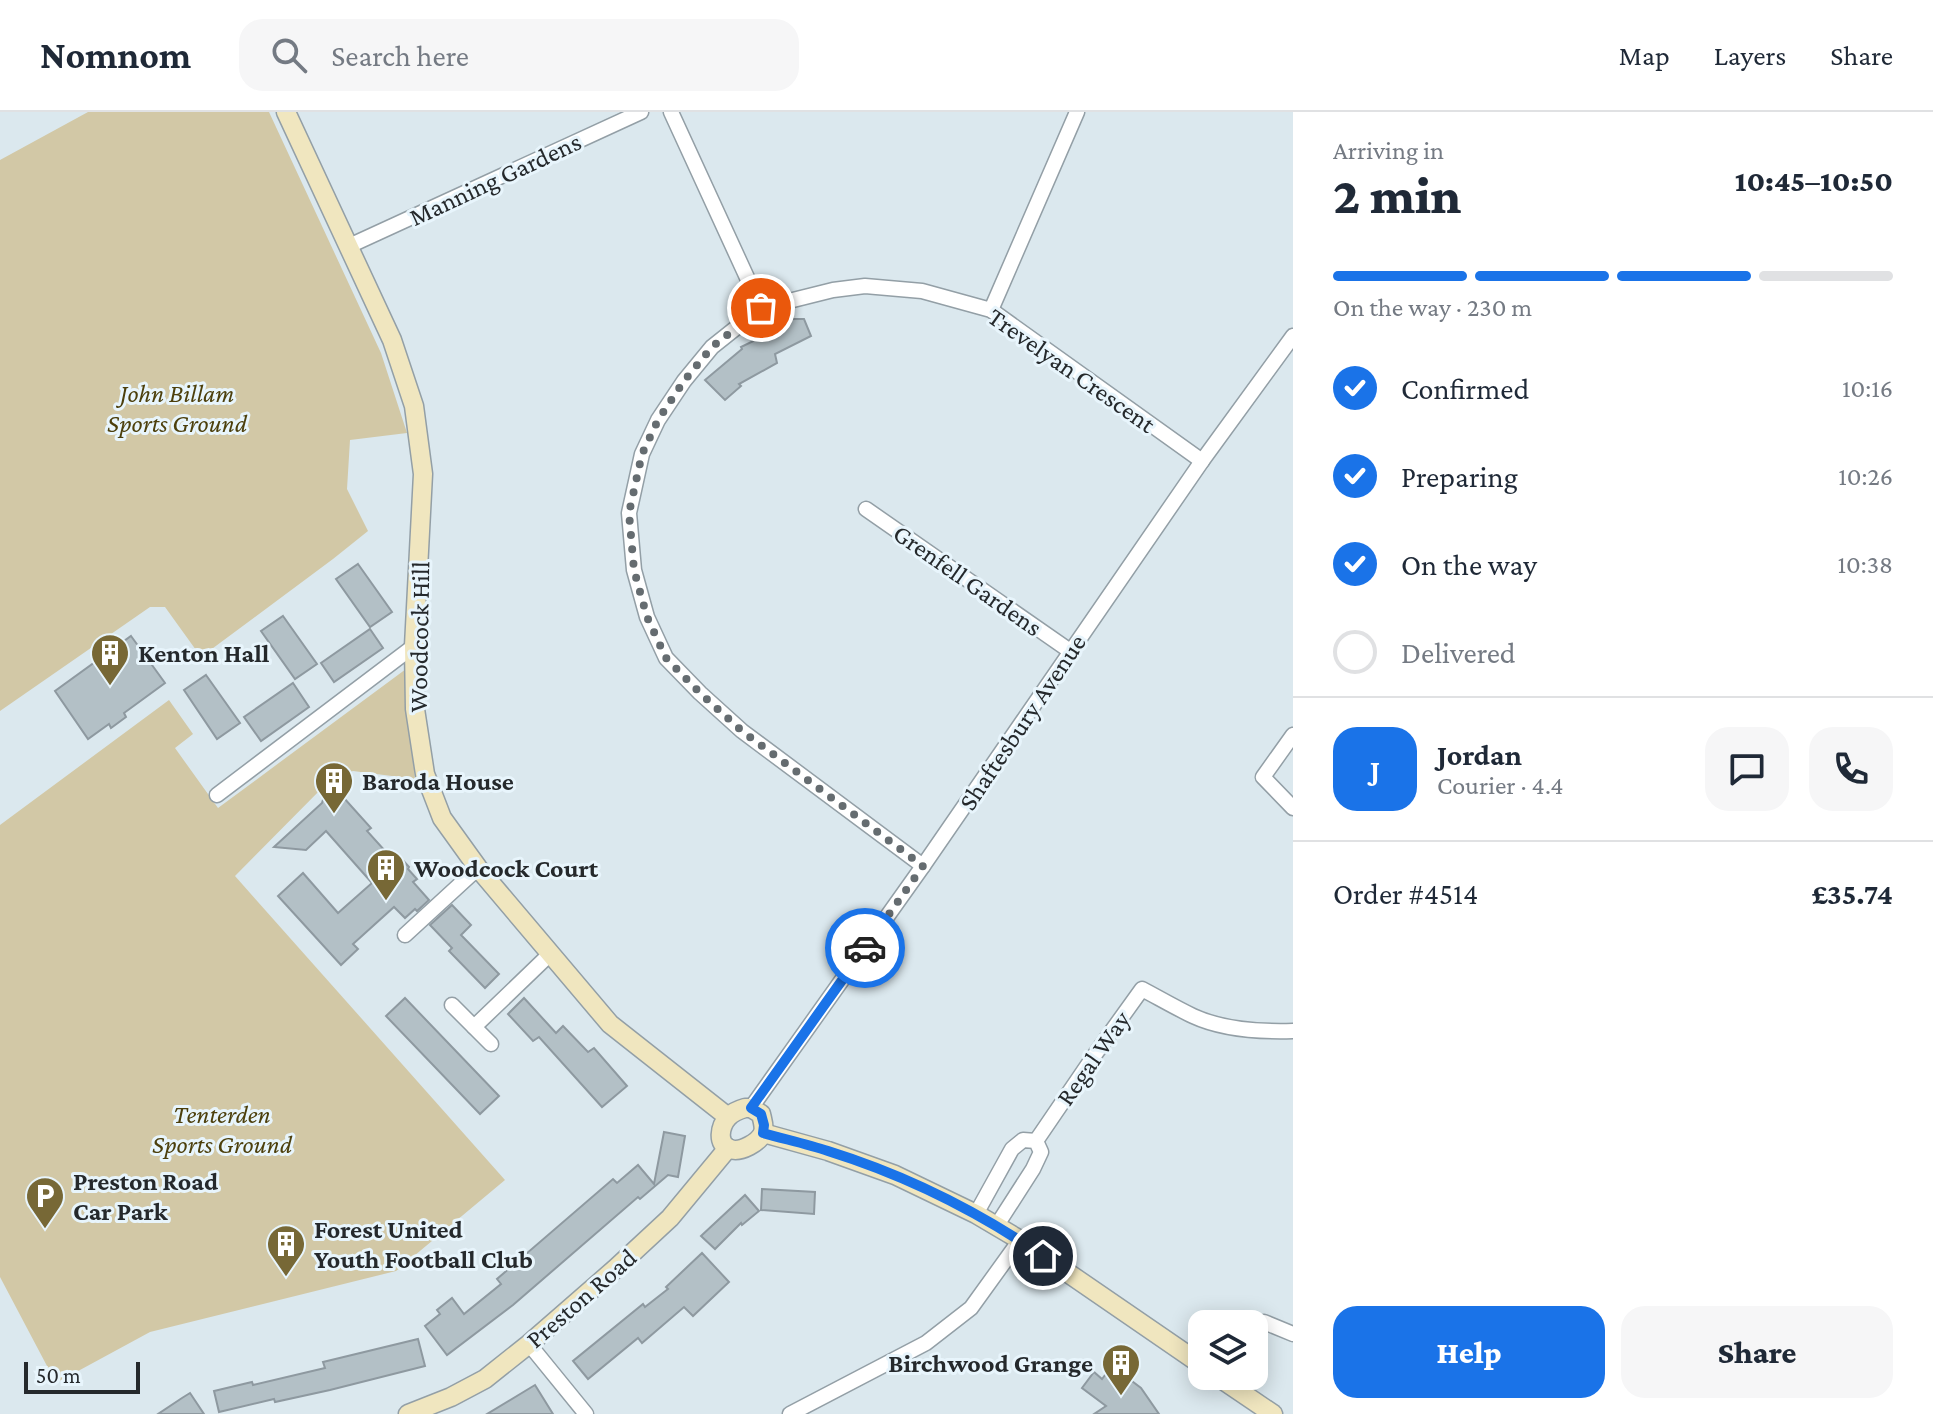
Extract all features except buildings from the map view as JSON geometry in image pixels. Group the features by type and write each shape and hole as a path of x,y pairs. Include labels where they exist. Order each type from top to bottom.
{"street":[{"name":"Woodcock Hill","path":"286,112 392,340 414,406 423,474 414,646 415,709 425,774 442,818 478,868 610,1024 728,1117"},
{"name":"Manning Gardens","path":"349,246 641,112"},
{"path":"671,112 761,308"},
{"path":"991,310 1077,112"},
{"name":"Trevelyan Crescent","path":"923,866 742,731 666,658 647,617 634,570 629,513 642,454 658,420 684,381 712,347 761,308 833,290 865,286 922,291 991,310 1202,461"},
{"name":"Shaftesbury Avenue","path":"751,1108 923,866 1202,461 1291,344"},
{"name":"Grenfell Gardens","path":"866,509 1070,651"},
{"path":"217,795 414,646"},
{"path":"1293,735 1263,777 1293,808"},
{"path":"405,935 478,868"},
{"path":"474,1027 550,954"},
{"name":"Regal Way","path":"1036,1141 1142,989 1213,1023 1239,1029 1293,1031"},
{"path":"452,1005 491,1044"},
{"path":"751,1108 761,1114 763,1133 745,1148 728,1148 722,1142 721,1129 728,1117 734,1112 751,1108"},
{"path":"763,1133 828,1151 895,1175 976,1214 1020,1240 1188,1355"},
{"name":"Regal Way","path":"976,1214 1012,1149 1023,1140 1036,1141"},
{"name":"Regal Way","path":"997,1225 1041,1152 1036,1141"},
{"name":"Preston Road","path":"408,1414 485,1379 529,1344 670,1218 728,1148"},
{"path":"790,1414 926,1343 971,1308 1020,1240"},
{"path":"1268,1324 1293,1334"},
{"path":"529,1344 586,1414"},
{"path":"1238,1390 1273,1414"}],"green space":[{"name":"John Billam Sports Ground","path":"88,112 269,112 381,353 407,433 350,440 347,489 368,531 201,657 165,607 150,607 0,711 0,160"},
{"name":"Tenterden Sports Ground","path":"406,669 415,779 353,771 331,779 235,876 505,1180 396,1271 150,1332 56,1383 0,1277 0,825 169,700 193,734 175,748 218,808"}],"way so far":[{"path":"761,308 712,347 658,420 642,454 629,513 634,570 647,617 666,658 700,693 742,731 923,866 865,948"}],"place":[{"name":"Kenton Hall","path":"110,687"},
{"name":"Baroda House","path":"334,815"},
{"name":"Woodcock Court","path":"386,902"},
{"name":"Preston Road Car Park","path":"45,1230"},
{"name":"Forest United Youth Football Club","path":"286,1278"},
{"name":"Birchwood Grange","path":"1121,1397"}],"route":[{"path":"865,948 751,1108 761,1114 763,1133 828,1151 911,1182 997,1225 1043,1256"}]}
